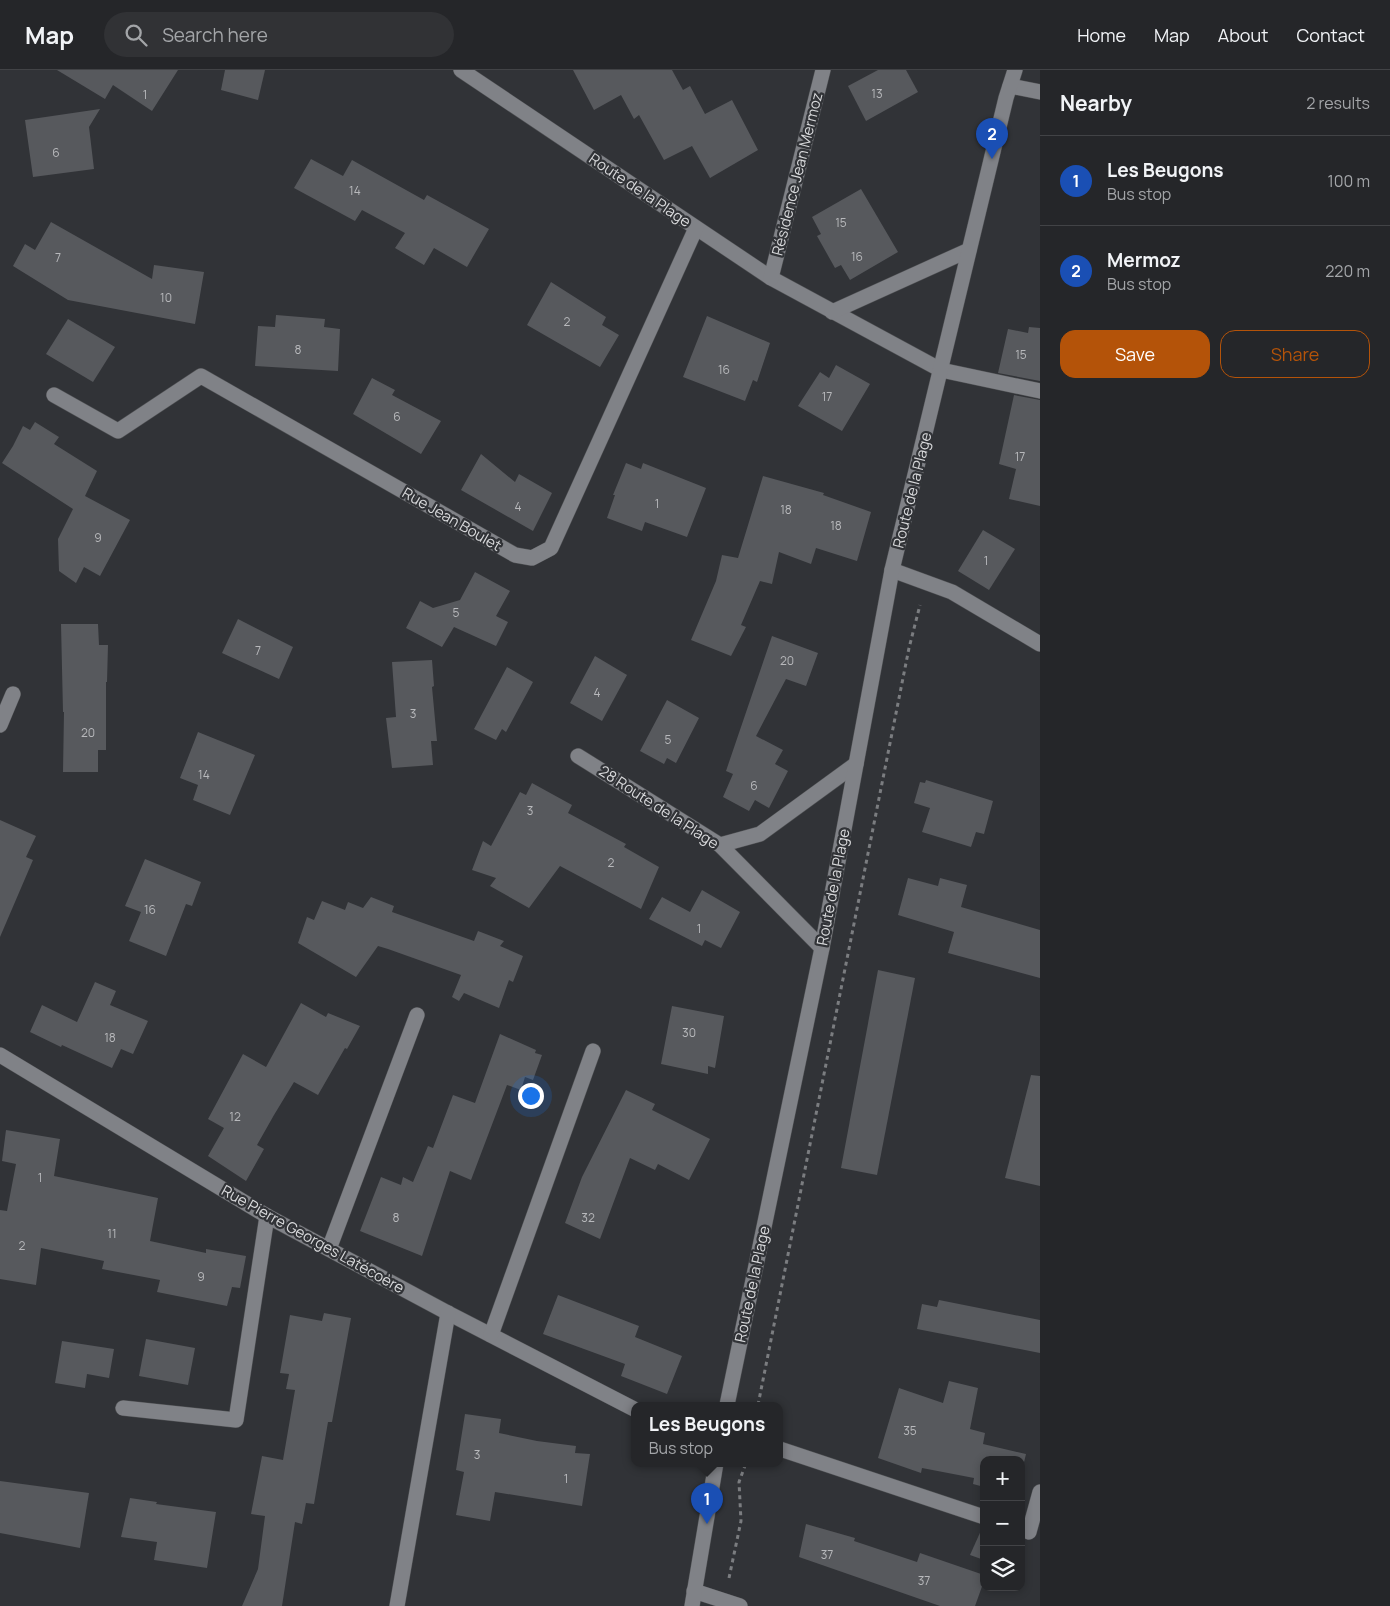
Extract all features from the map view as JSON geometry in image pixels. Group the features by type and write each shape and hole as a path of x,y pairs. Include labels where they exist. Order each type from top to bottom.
{"street":[{"name":"Résidence Jean Mermoz","path":"771,278 823,70"},
{"name":"Route de la Plage","path":"728,1402 822,948 892,570 1010,86 1016,70"},
{"name":"Route de la Plage","path":"471,73 771,278 941,370"},
{"path":"1010,86 1040,92"},
{"name":"Rue Jean Boulet","path":"54,395 118,431 201,376 515,555 532,558 551,548 696,228"},
{"path":"832,312 970,250"},
{"path":"941,370 1040,391"},
{"path":"892,570 952,592 1040,644"},
{"path":"0,725 13,694"},
{"name":"28 Route de la Plage","path":"578,756 720,845 822,948"},
{"path":"720,845 760,834 856,764"},
{"path":"329,1249 417,1015"},
{"path":"491,1335 593,1051"},
{"name":"Rue Pierre Georges Latécoère","path":"0,1055 267,1216 448,1313 631,1407"},
{"path":"123,1408 236,1420 267,1216"},
{"path":"397,1606 448,1313"},
{"path":"783,1450 980,1516"},
{"path":"715,1467 693,1598 724,1601 740,1606"},
{"path":"1025,1530 1030,1532 1040,1492"}],"path":[{"path":"759,1402 908,648 920,607"},
{"path":"724,1601 741,1521 739,1482 745,1467"}],"building":[{"path":"57,70 178,70 152,111 113,85 105,99"},
{"path":"225,70 265,70 258,100 221,90"},
{"path":"573,70 672,70 683,90 690,86 705,114 732,100 758,150 710,178 692,146 664,160 639,115 634,119 621,95 594,110"},
{"path":"878,70 906,70 918,92 866,121 848,86"},
{"path":"100,109 89,127 94,169 33,177 25,120"},
{"path":"311,159 343,176 352,160 424,200 427,195 489,229 467,267 434,248 424,265 395,248 405,233 362,210 355,221 294,188"},
{"path":"861,189 898,252 850,280 841,265 835,268 817,236 821,234 812,217"},
{"path":"51,222 152,279 154,265 204,272 195,324 68,300 13,266 25,244 35,250"},
{"path":"551,282 606,317 602,325 619,335 600,367 527,325"},
{"path":"276,315 325,319 324,327 340,329 338,371 255,366 258,326 275,327"},
{"path":"707,316 770,343 757,382 753,380 745,401 683,377"},
{"path":"68,319 115,347 93,382 46,354"},
{"path":"1029,327 1040,328 1040,381 998,373 1008,329 1028,333"},
{"path":"836,365 870,384 842,431 798,406 820,372 829,378"},
{"path":"372,378 395,390 392,395 441,421 421,454 353,414"},
{"path":"1014,395 1040,400 1040,506 1009,499 1016,469 999,464"},
{"path":"35,422 59,437 54,444 97,471 85,496 130,520 100,576 84,567 76,583 59,571 58,539 73,509 2,463 23,426 30,430"},
{"path":"481,454 515,482 519,474 552,493 533,531 461,490"},
{"path":"626,463 641,469 643,463 706,488 687,537 645,522 642,531 607,518 615,495 613,495"},
{"path":"763,476 824,493 823,495 871,512 857,561 816,548 811,564 779,552 772,584 760,581 741,625 746,627 731,656 691,640 716,581 722,555 738,558"},
{"path":"983,530 1015,549 989,590 958,571"},
{"path":"475,572 510,591 496,616 508,622 496,646 454,627 442,647 406,628 420,601 433,608 460,600"},
{"path":"238,619 293,647 279,679 222,653"},
{"path":"61,624 98,624 99,645 108,645 106,750 98,750 98,772 63,772 64,712"},
{"path":"772,636 818,653 806,686 786,679 756,736 783,750 775,764 788,771 769,808 755,800 749,811 723,797 733,774 726,771"},
{"path":"595,656 627,675 602,721 570,703"},
{"path":"432,660 434,686 432,687 437,741 431,741 433,765 392,768 386,718 396,717 392,662"},
{"path":"507,667 533,682 506,732 502,729 496,740 474,729"},
{"path":"667,700 699,718 676,763 667,758 664,764 640,751"},
{"path":"198,732 255,755 230,815 193,800 198,785 180,778"},
{"path":"926,780 993,801 984,834 976,832 971,847 922,832 930,808 914,803 920,782 925,783"},
{"path":"532,783 572,805 568,813 626,844 624,847 659,867 641,909 560,866 529,908 490,886 496,878 472,870 483,841 491,846 520,792 526,795"},
{"path":"0,820 36,836 26,857 33,860 0,937"},
{"path":"145,859 201,882 192,906 186,904 166,956 129,941 141,912 125,906"},
{"path":"908,878 938,886 940,878 967,885 961,907 1040,930 1040,978 948,953 954,932 898,915"},
{"path":"702,890 740,912 721,948 705,940 702,946 649,919 662,897 690,912"},
{"path":"371,897 394,906 392,912 474,941 478,931 504,941 500,946 523,956 513,982 509,980 499,1008 464,993 459,1001 452,997 461,975 388,949 378,946 356,977 298,943 307,917 314,920 322,901 345,910 348,902 363,908"},
{"path":"878,970 915,978 877,1175 841,1168"},
{"path":"95,982 116,991 110,1005 148,1021 133,1054 121,1049 112,1068 30,1032 42,1005 77,1022"},
{"path":"301,1003 326,1017 328,1013 360,1026 318,1095 294,1082 257,1145 264,1149 246,1181 208,1156 224,1128 208,1119 243,1054 266,1067"},
{"path":"672,1006 724,1016 715,1068 708,1066 708,1074 661,1064"},
{"path":"500,1034 536,1050 535,1053 542,1055 533,1080 525,1077 521,1090 507,1085 471,1180 450,1171 422,1256 360,1231 381,1177 401,1185 403,1177 413,1182 428,1146 433,1148 453,1095 475,1103"},
{"path":"1031,1075 1040,1076 1040,1186 1005,1178"},
{"path":"626,1090 655,1104 652,1110 710,1139 689,1180 658,1164 655,1170 630,1158 600,1239 565,1223 582,1177"},
{"path":"6,1130 60,1139 54,1176 158,1198 150,1241 206,1253 206,1249 246,1256 240,1288 232,1287 227,1306 157,1292 160,1280 102,1269 104,1261 41,1248 36,1285 0,1279 0,1210 7,1211 16,1164 2,1161"},
{"path":"558,1295 639,1326 635,1337 682,1356 667,1394 621,1376 625,1364 543,1334"},
{"path":"939,1300 1040,1320 1040,1353 917,1329 922,1304 937,1307"},
{"path":"324,1313 351,1318 332,1422 328,1422 314,1504 306,1503 302,1524 295,1522 282,1606 242,1606 258,1569 265,1516 251,1514 262,1456 283,1460 295,1390 286,1389 289,1374 280,1373 290,1315 322,1321"},
{"path":"146,1339 195,1348 188,1385 139,1376"},
{"path":"62,1341 114,1349 109,1378 87,1374 85,1388 55,1383"},
{"path":"949,1381 978,1388 970,1429 985,1433 983,1444 1026,1454 1025,1458 1025,1456 980,1456 980,1486 973,1484 974,1478 922,1468 921,1473 878,1458 899,1388 943,1403"},
{"path":"465,1414 501,1419 499,1433 537,1441 576,1446 575,1453 590,1454 582,1506 495,1492 490,1521 456,1515 464,1472 456,1470"},
{"path":"0,1481 89,1493 80,1548 0,1533"},
{"path":"130,1498 157,1502 156,1504 216,1512 207,1568 154,1560 157,1542 121,1537"},
{"path":"806,1524 855,1538 854,1541 917,1562 920,1553 980,1574 980,1591 975,1606 940,1606 799,1557"},
{"path":"980,1533 980,1559 970,1555"}],"place":[{"name":"Mermoz","path":"992,159"},
{"name":"Les Beugons","path":"707,1524"}]}
